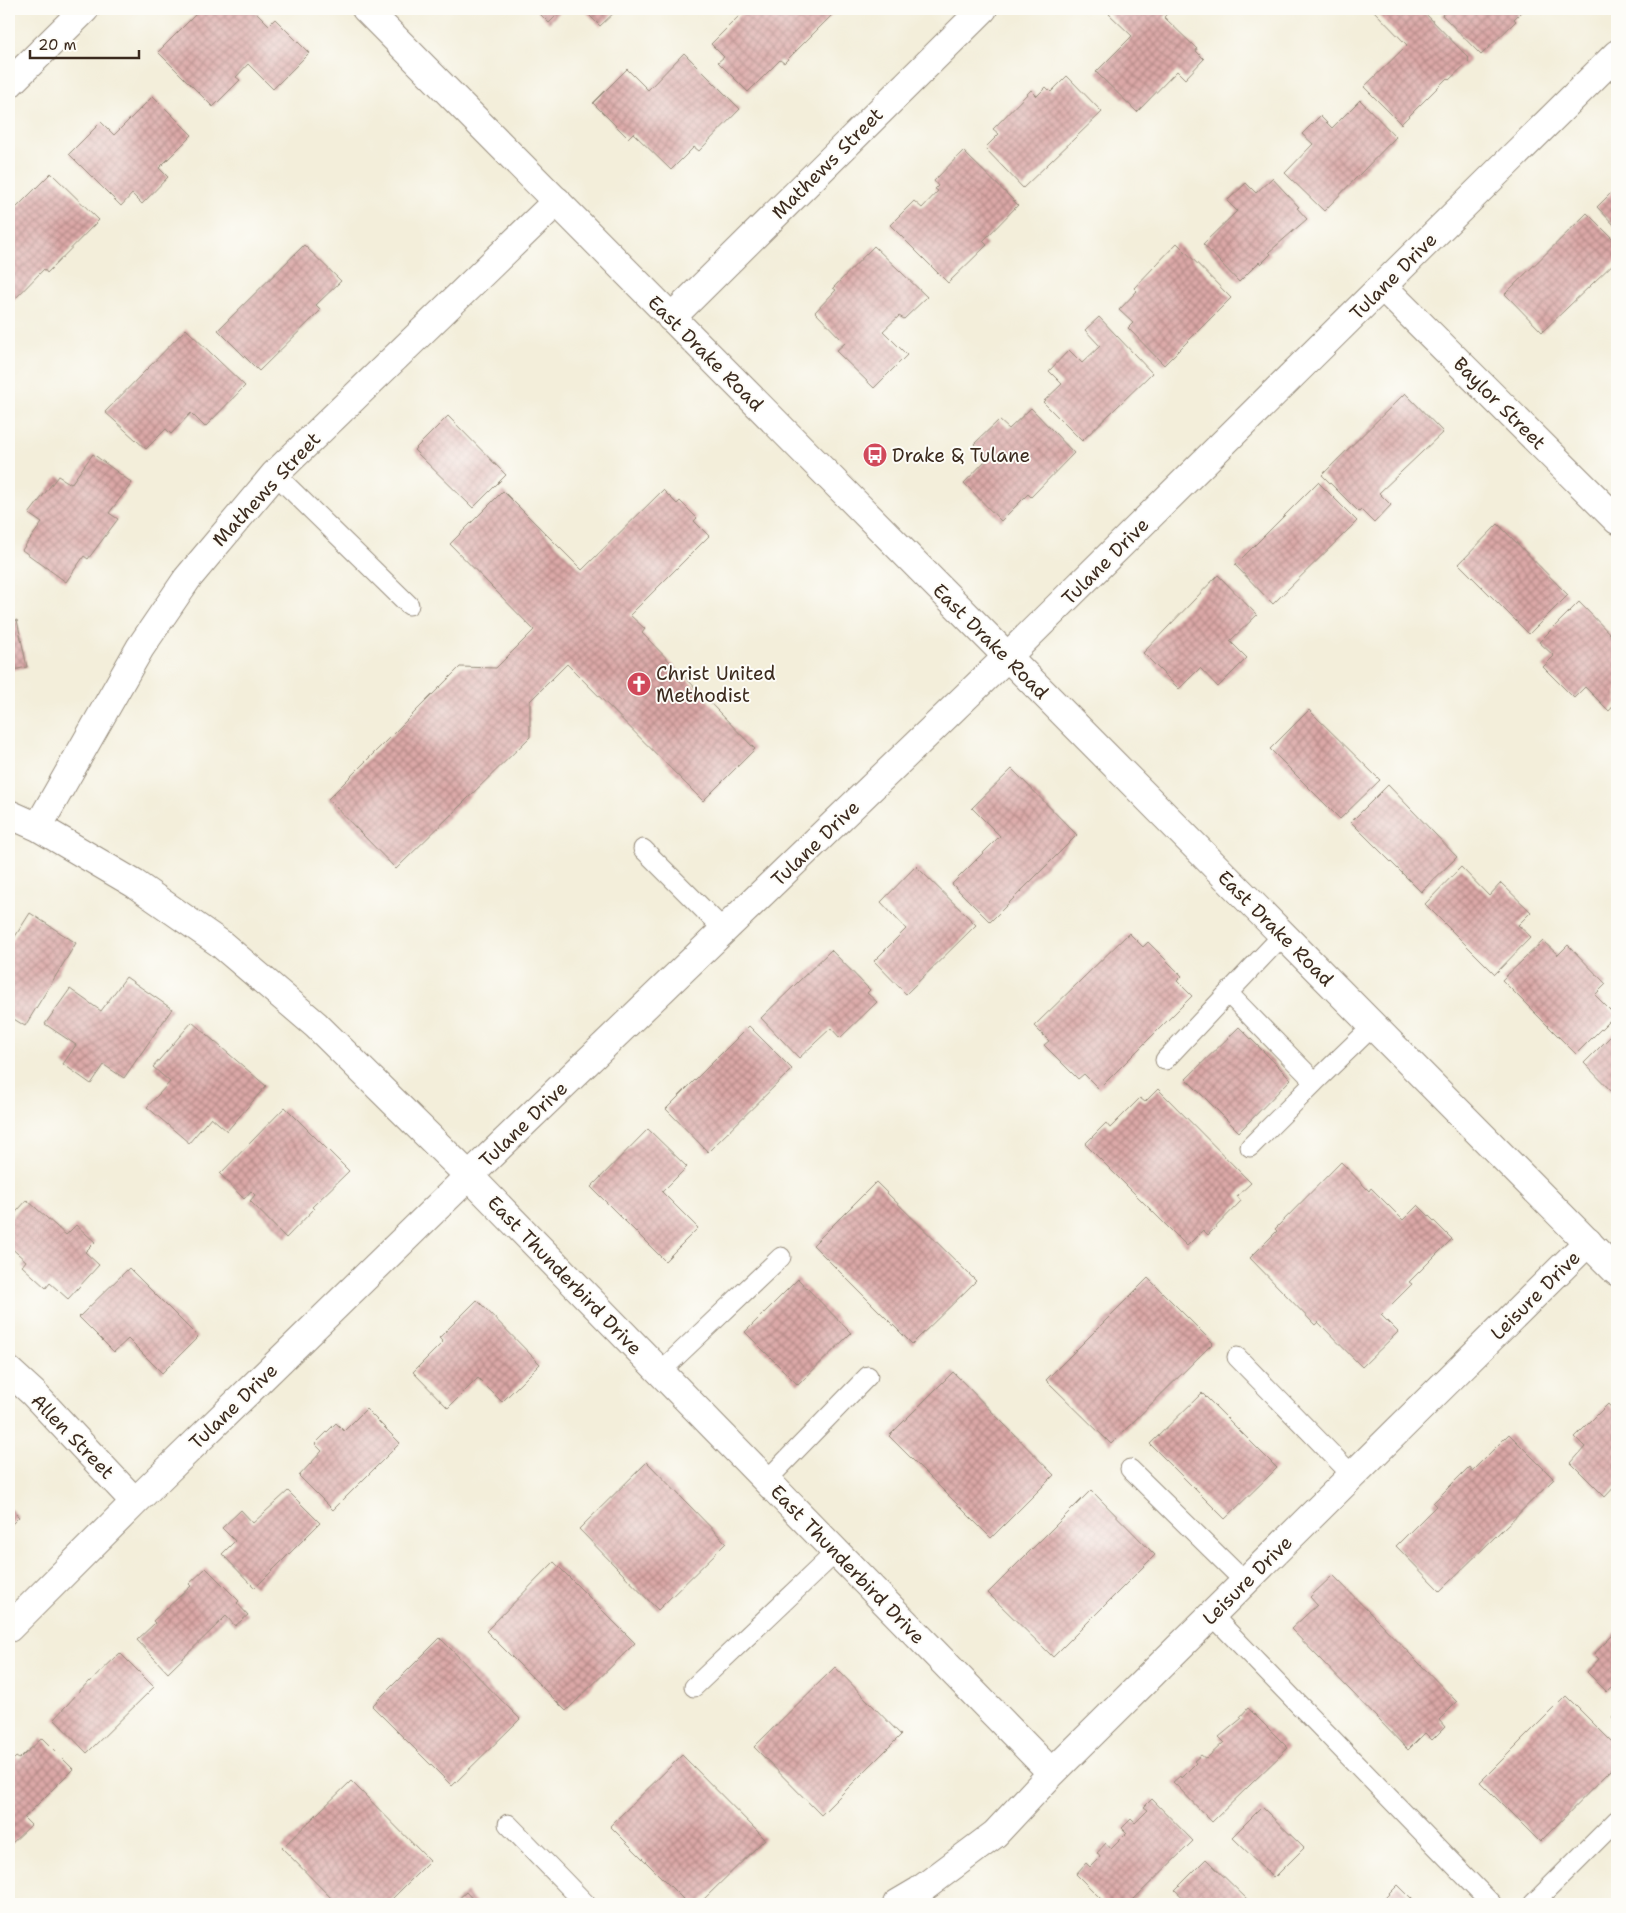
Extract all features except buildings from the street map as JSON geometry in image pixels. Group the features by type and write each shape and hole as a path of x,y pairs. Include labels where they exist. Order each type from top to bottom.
{"street":[{"path":"9,84 86,9"},
{"name":"East Drake Road","path":"366,9 1617,1272"},
{"name":"Mathews Street","path":"672,318 983,9"},
{"name":"Tulane Drive","path":"9,1628 135,1502 469,1176 1007,658 1617,54"},
{"name":"Mathews Street","path":"38,827 140,648 186,579 275,474 557,202"},
{"name":"Baylor Street","path":"1382,286 1617,520"},
{"name":"East Thunderbird Drive","path":"9,814 38,827 135,884 221,944 316,1025 469,1176 1052,1773"},
{"name":"Leisure Drive","path":"901,1903 995,1834 1052,1773 1588,1242"},
{"name":"Allen Street","path":"9,1371 33,1393 135,1502"}],"lane":[{"path":"275,474 409,605"},
{"path":"644,849 724,930"},
{"path":"1164,1060 1283,934"},
{"path":"1228,993 1315,1082"},
{"path":"1250,1147 1373,1026"},
{"path":"660,1372 781,1256"},
{"path":"1237,1357 1353,1476"},
{"path":"766,1481 868,1376"},
{"path":"1130,1470 1245,1582"},
{"path":"694,1687 836,1552"},
{"path":"1212,1615 1492,1904"},
{"path":"1533,1904 1617,1820"},
{"path":"508,1824 586,1904"}],"place":[{"name":"Drake & Tulane","path":"875,455"},
{"name":"Christ United Methodist","path":"639,684"}]}
